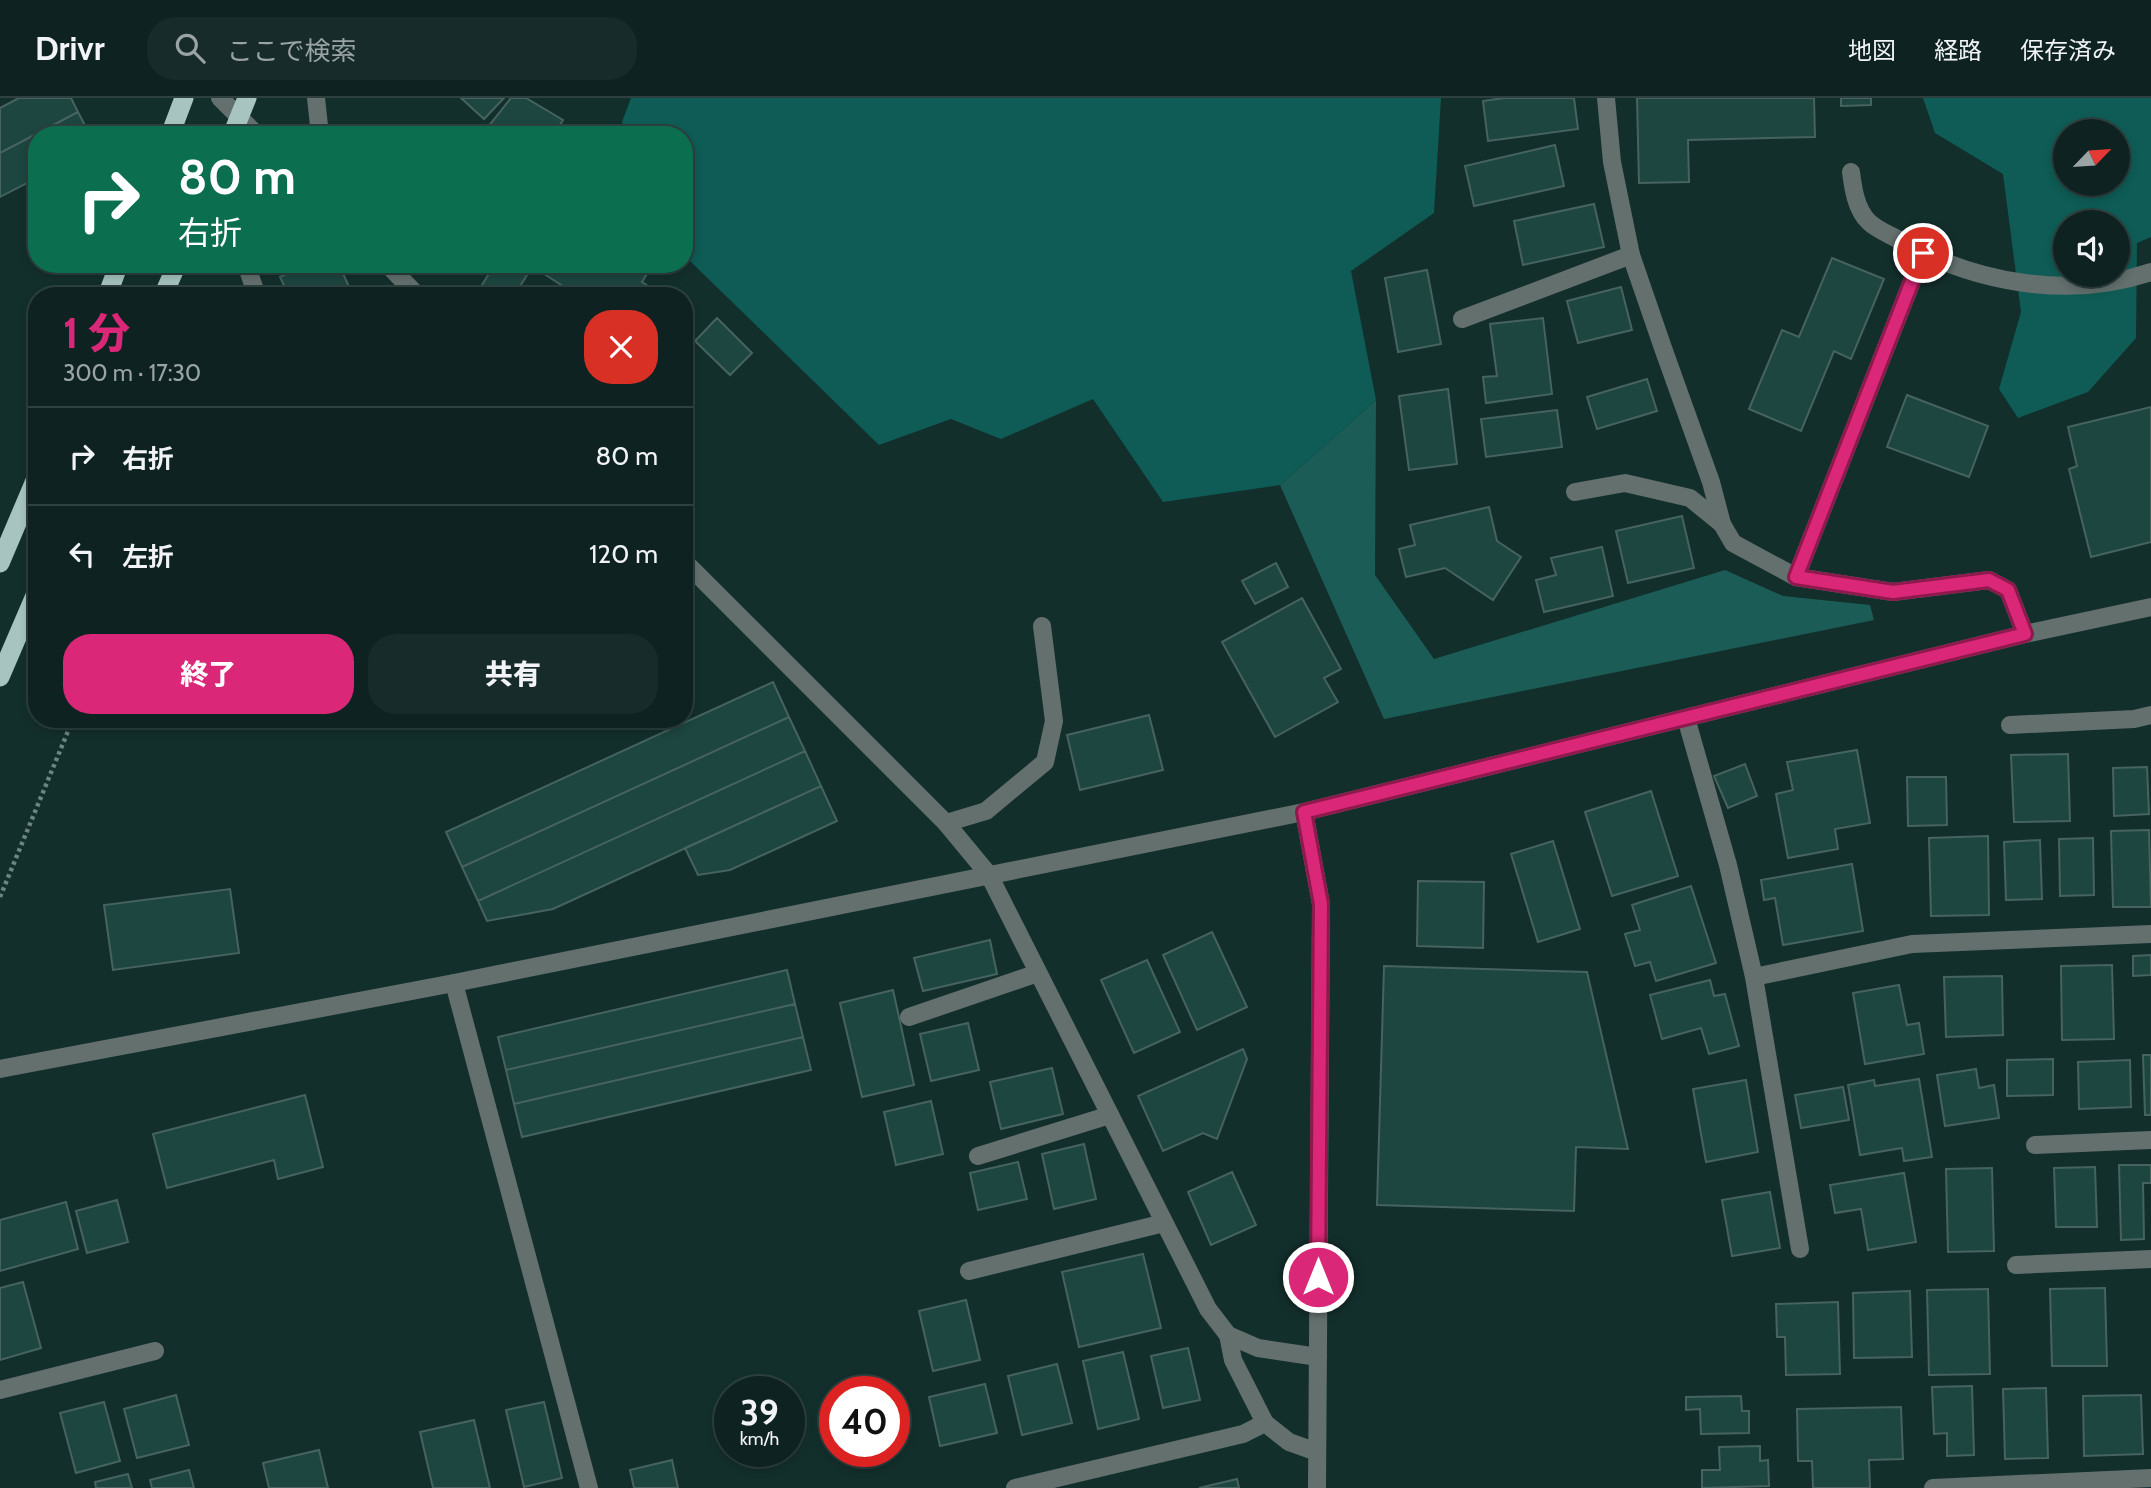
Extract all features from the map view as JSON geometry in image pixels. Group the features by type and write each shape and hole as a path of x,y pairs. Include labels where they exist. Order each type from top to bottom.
{"highway":[{"path":"173,126 184,98"},
{"path":"236,126 247,98"},
{"path":"0,563 28,497"},
{"path":"0,677 28,612"}],"street":[{"path":"220,98 236,126"},
{"path":"316,98 319,126"},
{"path":"1606,98 1612,162 1631,255 1711,482 1722,524 1733,543 1796,577 1893,592 1989,580 2008,590 2025,634"},
{"path":"1851,172 1854,196 1868,221 1923,253 2005,282 2072,287 2151,272"},
{"path":"1796,577 1923,253"},
{"path":"1462,319 1631,255"},
{"path":"396,273 409,287"},
{"path":"1574,492 1625,484 1689,498 1722,524"},
{"path":"693,570 946,823 989,875 1208,1309 1228,1335 1233,1360 1265,1423 1289,1442 1317,1452"},
{"path":"0,1069 454,983 1304,812 2025,634 2151,607"},
{"path":"946,823 986,811 1045,762 1054,721 1042,626"},
{"path":"2010,725 2134,719 2151,715"},
{"path":"1686,718 1728,865 1754,977 1800,1249"},
{"path":"1304,812 1321,904 1317,1488"},
{"path":"1754,977 1912,944 2151,934"},
{"path":"909,1017 1038,973"},
{"path":"454,983 589,1488"},
{"path":"978,1156 1110,1115"},
{"path":"2035,1145 2151,1140"},
{"path":"969,1271 1164,1223"},
{"path":"2016,1265 2151,1259"},
{"path":"1228,1335 1258,1348 1318,1357"},
{"path":"0,1390 155,1351"},
{"path":"1015,1488 1243,1434 1265,1423"},
{"path":"1933,1488 2151,1478"}],"path":[{"path":"0,897 69,728"}],"green space":[{"path":"631,98 1441,98 1434,213 1351,271 1376,400 1280,485 1163,502 1093,399 1001,439 951,419 879,445 693,264 693,126 624,126 622,122"},
{"path":"1923,98 2151,98 2151,237 2137,243 2136,338 2088,392 2018,418 1999,389 2021,312 2003,174 1935,133"},
{"path":"1376,400 1375,575 1434,659 1725,570 1783,596 1870,605 1874,620 1384,719 1280,485"}],"building":[{"path":"19,98 71,98 78,112 51,126 28,126 28,138 0,153 0,108"},
{"path":"461,98 504,98 484,119"},
{"path":"511,98 526,98 563,120 559,126 489,126"},
{"path":"1504,98 1574,98 1578,129 1488,141 1483,101"},
{"path":"1637,98 1814,98 1815,137 1688,140 1689,182 1639,183"},
{"path":"1841,98 1871,98 1871,105 1841,106"},
{"path":"78,112 85,126 51,126"},
{"path":"28,138 28,183 0,197 0,153"},
{"path":"1555,145 1564,186 1474,206 1465,166"},
{"path":"1594,204 1604,247 1523,265 1514,221"},
{"path":"1832,258 1884,279 1851,359 1834,351 1801,431 1749,409 1782,330 1799,337"},
{"path":"1427,270 1441,344 1398,352 1385,278"},
{"path":"288,273 343,273 349,287 285,287 280,277"},
{"path":"489,273 527,275 520,287 481,287"},
{"path":"543,273 648,273 642,282 650,287 564,287"},
{"path":"1621,287 1632,330 1578,343 1567,301"},
{"path":"717,318 752,353 730,375 695,341"},
{"path":"1543,318 1552,394 1486,403 1483,377 1497,376 1490,324"},
{"path":"1647,379 1657,411 1597,429 1587,397"},
{"path":"1448,389 1457,464 1409,470 1399,396"},
{"path":"1907,395 1988,426 1969,477 1887,447"},
{"path":"2151,407 2151,542 2091,557 2069,469 2077,466 2068,427"},
{"path":"1557,410 1562,447 1486,457 1481,419"},
{"path":"1489,507 1497,541 1521,557 1493,600 1445,568 1406,577 1399,549 1415,545 1410,525"},
{"path":"1682,516 1694,568 1628,583 1616,531"},
{"path":"1602,547 1613,596 1544,612 1536,580 1556,575 1551,558"},
{"path":"1276,563 1288,587 1255,604 1242,581"},
{"path":"1302,598 1341,669 1324,678 1338,702 1275,737 1222,642"},
{"path":"773,682 789,717 462,867 446,832 673,728 693,728 693,719"},
{"path":"1149,715 1163,770 1080,790 1067,735"},
{"path":"789,717 805,751 478,901 462,867"},
{"path":"1857,750 1870,823 1835,829 1838,849 1788,858 1776,794 1793,790 1787,762"},
{"path":"805,751 821,786 553,909 487,921 478,901"},
{"path":"2068,754 2070,821 2014,822 2011,755"},
{"path":"1745,764 1757,796 1728,808 1714,776"},
{"path":"2147,767 2149,814 2114,816 2113,768"},
{"path":"1907,777 1946,777 1947,825 1908,826"},
{"path":"821,786 837,821 730,870 698,875 685,848"},
{"path":"1651,791 1678,876 1612,896 1585,812"},
{"path":"2149,830 2151,907 2113,907 2111,831"},
{"path":"1988,836 1989,915 1931,916 1929,838"},
{"path":"2093,838 2094,895 2060,896 2059,839"},
{"path":"2040,840 2042,899 2006,900 2004,842"},
{"path":"1553,841 1580,929 1538,942 1511,854"},
{"path":"1852,864 1863,931 1783,945 1775,898 1764,900 1761,880"},
{"path":"1418,881 1484,882 1483,948 1417,946"},
{"path":"1691,886 1716,963 1656,981 1650,962 1635,966 1625,934 1640,930 1632,905"},
{"path":"230,889 239,953 113,970 104,905"},
{"path":"1212,932 1247,1007 1197,1030 1163,955"},
{"path":"990,940 997,974 923,991 914,958"},
{"path":"2151,955 2151,975 2133,976 2133,956"},
{"path":"1147,960 1180,1032 1134,1053 1101,980"},
{"path":"2112,965 2114,1039 2062,1040 2061,966"},
{"path":"1384,966 1587,972 1628,1149 1576,1147 1574,1211 1377,1205"},
{"path":"787,970 795,1004 506,1070 498,1037"},
{"path":"2002,976 2003,1035 1946,1037 1944,977"},
{"path":"1710,980 1714,996 1725,994 1739,1046 1709,1054 1701,1028 1662,1039 1650,995"},
{"path":"1899,985 1907,1025 1919,1023 1924,1054 1865,1064 1853,993"},
{"path":"893,990 914,1085 862,1097 840,1003"},
{"path":"795,1004 803,1037 514,1104 506,1070"},
{"path":"968,1023 979,1070 931,1081 920,1034"},
{"path":"803,1037 811,1070 522,1137 514,1104"},
{"path":"1243,1049 1247,1059 1217,1139 1203,1133 1163,1151 1138,1096"},
{"path":"2143,1055 2151,1055 2151,1115 2145,1115"},
{"path":"2053,1059 2053,1095 2007,1096 2007,1060"},
{"path":"2130,1060 2131,1107 2079,1109 2078,1062"},
{"path":"1052,1068 1063,1114 1001,1129 990,1082"},
{"path":"1976,1069 1979,1088 1994,1085 1999,1118 1945,1126 1937,1075"},
{"path":"1919,1079 1932,1157 1904,1161 1902,1148 1860,1155 1848,1085 1874,1080 1875,1086"},
{"path":"1746,1080 1758,1152 1706,1162 1693,1089"},
{"path":"1843,1087 1849,1120 1801,1128 1795,1095"},
{"path":"305,1095 323,1167 278,1179 274,1160 167,1188 153,1134"},
{"path":"931,1101 943,1154 896,1165 884,1112"},
{"path":"1084,1144 1096,1199 1054,1209 1042,1154"},
{"path":"1018,1162 1027,1199 978,1210 970,1173"},
{"path":"2119,1165 2151,1165 2151,1183 2143,1183 2144,1239 2121,1240"},
{"path":"2095,1167 2097,1227 2056,1227 2054,1168"},
{"path":"1992,1168 1994,1251 1948,1252 1946,1169"},
{"path":"1232,1172 1256,1225 1211,1245 1188,1192"},
{"path":"1904,1173 1916,1242 1868,1250 1861,1209 1835,1213 1830,1185"},
{"path":"1770,1192 1780,1248 1732,1256 1722,1200"},
{"path":"117,1200 128,1242 87,1253 76,1211"},
{"path":"66,1202 78,1249 0,1271 0,1220"},
{"path":"1143,1254 1161,1328 1079,1347 1062,1272"},
{"path":"23,1282 41,1348 0,1360 0,1288"},
{"path":"2105,1288 2107,1366 2052,1366 2050,1289"},
{"path":"1988,1289 1990,1374 1929,1375 1927,1290"},
{"path":"1910,1291 1912,1357 1854,1358 1853,1293"},
{"path":"966,1300 980,1360 933,1371 919,1311"},
{"path":"1838,1302 1840,1374 1786,1375 1785,1337 1777,1337 1776,1304"},
{"path":"1188,1348 1200,1400 1163,1408 1151,1356"},
{"path":"1123,1352 1139,1419 1098,1429 1083,1361"},
{"path":"1057,1364 1072,1423 1022,1435 1008,1376"},
{"path":"985,1384 997,1433 940,1446 929,1397"},
{"path":"1972,1386 1974,1455 1947,1456 1947,1433 1934,1434 1932,1387"},
{"path":"2046,1388 2048,1458 2005,1459 2003,1389"},
{"path":"176,1395 189,1445 137,1458 124,1409"},
{"path":"2141,1395 2143,1454 2084,1456 2083,1396"},
{"path":"1741,1396 1742,1411 1749,1411 1749,1433 1701,1434 1700,1409 1686,1410 1686,1397"},
{"path":"104,1402 120,1461 76,1473 60,1413"},
{"path":"544,1402 562,1478 524,1487 506,1410"},
{"path":"1901,1407 1903,1459 1869,1460 1870,1488 1813,1488 1812,1461 1798,1461 1797,1409"},
{"path":"474,1420 490,1488 433,1488 420,1432"},
{"path":"1760,1446 1760,1461 1768,1460 1769,1486 1702,1488 1702,1470 1720,1470 1719,1447"},
{"path":"319,1450 328,1488 269,1488 263,1463"},
{"path":"672,1460 678,1488 634,1488 630,1470"},
{"path":"189,1470 194,1488 152,1488 150,1480"},
{"path":"128,1474 132,1488 96,1488 95,1482"},
{"path":"1237,1479 1239,1488 1199,1488"}],"route":[{"path":"1318,1277 1321,904 1304,812 2025,634 2008,590 1989,580 1893,592 1796,577 1923,253"}]}
